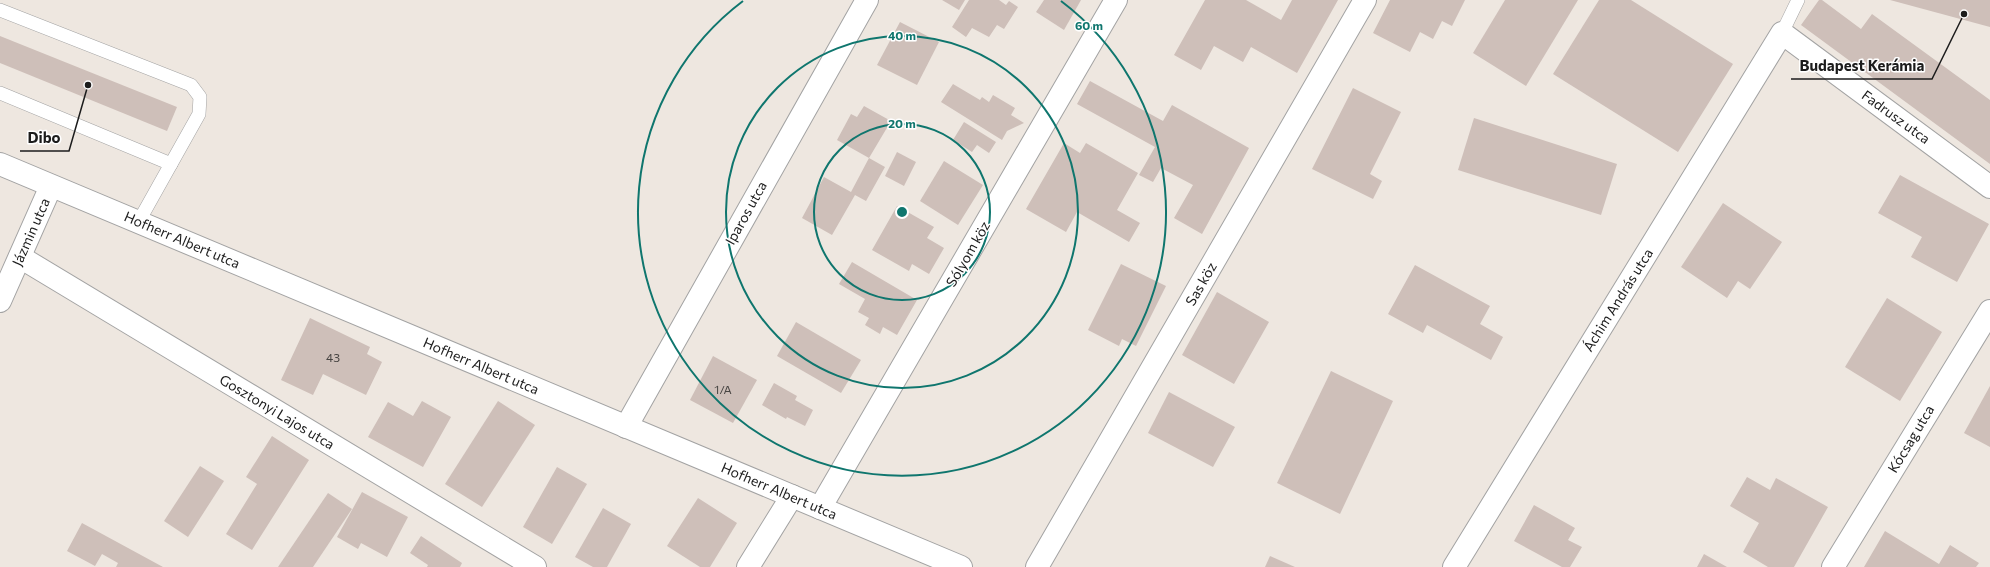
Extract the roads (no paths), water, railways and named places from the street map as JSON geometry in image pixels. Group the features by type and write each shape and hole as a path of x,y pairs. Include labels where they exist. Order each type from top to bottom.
{"street":[{"name":"Iparos utca","path":"626,427 867,0"},
{"name":"Sólyom köz","path":"820,508 1116,0"},
{"name":"Sas köz","path":"1037,567 1365,0"},
{"name":"Fadrusz utca","path":"1782,33 1990,186"},
{"name":"Áchim András utca","path":"1454,567 1782,33"},
{"name":"Hofherr Albert utca","path":"0,164 961,567"},
{"name":"Jázmin utca","path":"0,301 51,186"},
{"name":"Gosztonyi Lajos utca","path":"20,257 535,567"},
{"name":"Kócsag utca","path":"1833,567 1990,311"},
{"path":"748,567 792,496"}],"lane":[{"path":"1782,33 1798,0"},
{"path":"0,10 191,85 200,97 199,114 139,221"},
{"path":"0,93 171,164"}],"place":[{"name":"Budapest Kerámia","path":"1964,14"},
{"name":"Dibo","path":"88,85"}]}
